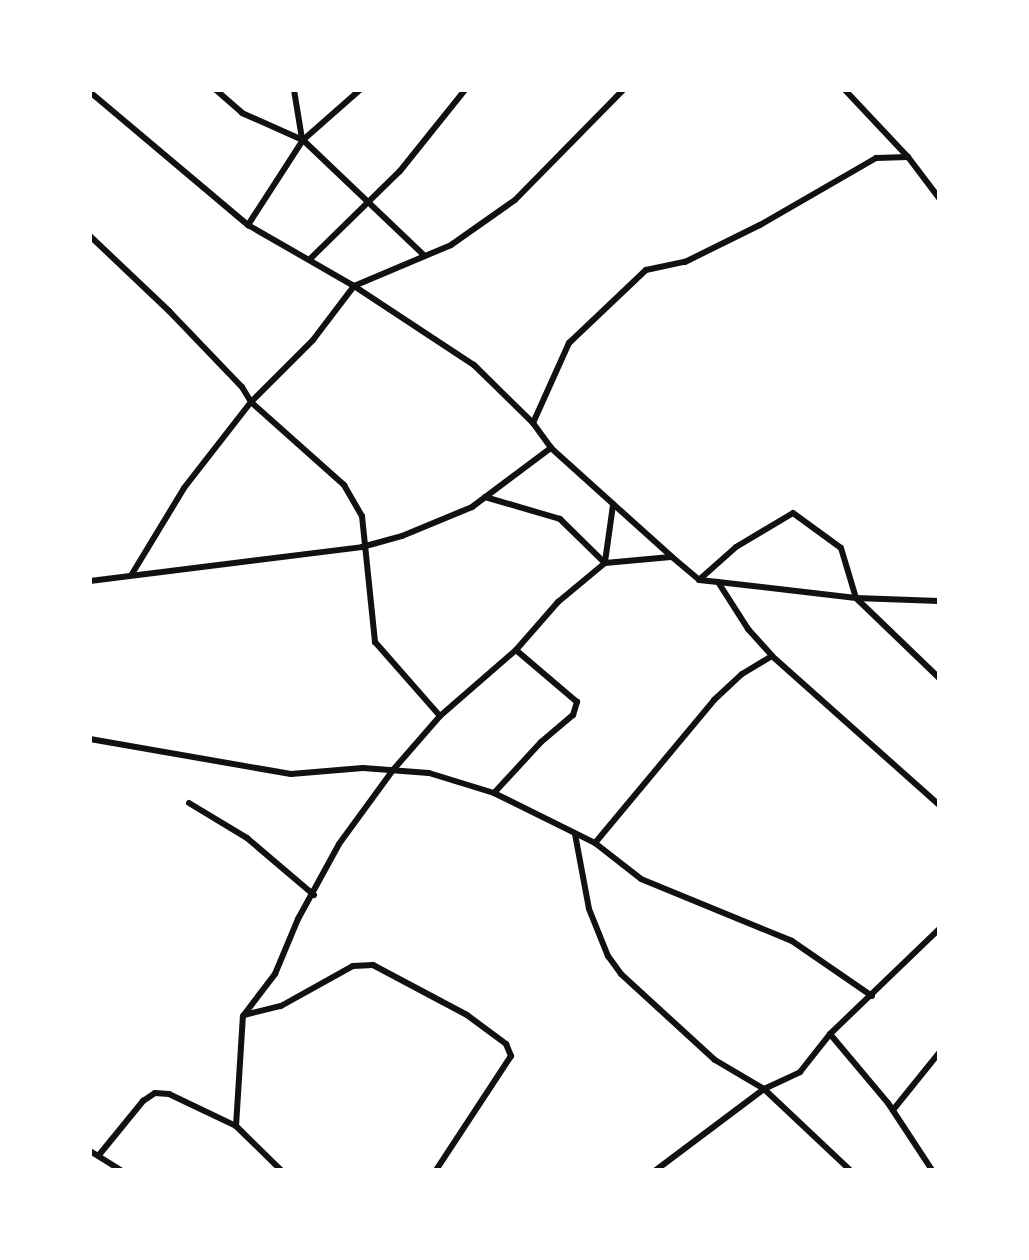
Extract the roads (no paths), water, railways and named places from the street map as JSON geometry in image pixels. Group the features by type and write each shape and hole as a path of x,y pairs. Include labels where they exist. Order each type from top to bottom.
{"street":[{"path":"216,90 242,113 303,140 424,256"},
{"path":"294,90 303,140"},
{"path":"248,225 303,140 360,90"},
{"path":"310,259 400,172 465,90"},
{"path":"132,574 184,488 251,402 313,340 354,286 451,245 515,200 622,90"},
{"path":"845,90 908,157 939,198"},
{"path":"90,92 248,225 310,259 452,349 533,423 550,448 699,580 856,598 938,598"},
{"path":"533,423 569,343 646,270 700,255 876,158 908,157"},
{"path":"90,236 169,311 242,387 251,402 344,485 362,516 375,642 440,716"},
{"path":"90,581 365,546 432,526 485,497 550,448"},
{"path":"485,497 560,520 604,563"},
{"path":"604,563 613,504"},
{"path":"699,580 736,546 793,513 841,548 856,598 939,678"},
{"path":"236,1126 243,1016 276,974 298,919 339,844 393,770 440,716 516,650 558,602 604,563 672,557"},
{"path":"718,582 748,629 772,656 939,806"},
{"path":"494,793 552,731 573,715 577,702 516,650"},
{"path":"594,843 714,700 742,674 772,656"},
{"path":"90,739 290,774 430,772 494,793 594,843 641,878 792,941 872,996"},
{"path":"188,803 247,838 314,895"},
{"path":"574,832 589,909 615,965 649,1004 715,1060 764,1088 850,1170"},
{"path":"658,1169 764,1088 800,1072 830,1034 939,929"},
{"path":"243,1016 281,1006 352,966 373,965 467,1015 506,1044 510,1056 436,1170"},
{"path":"830,1034 893,1110 932,1170"},
{"path":"893,1110 939,1053"},
{"path":"99,1155 155,1094 181,1097 236,1126 280,1170"},
{"path":"90,1152 120,1170"}]}
